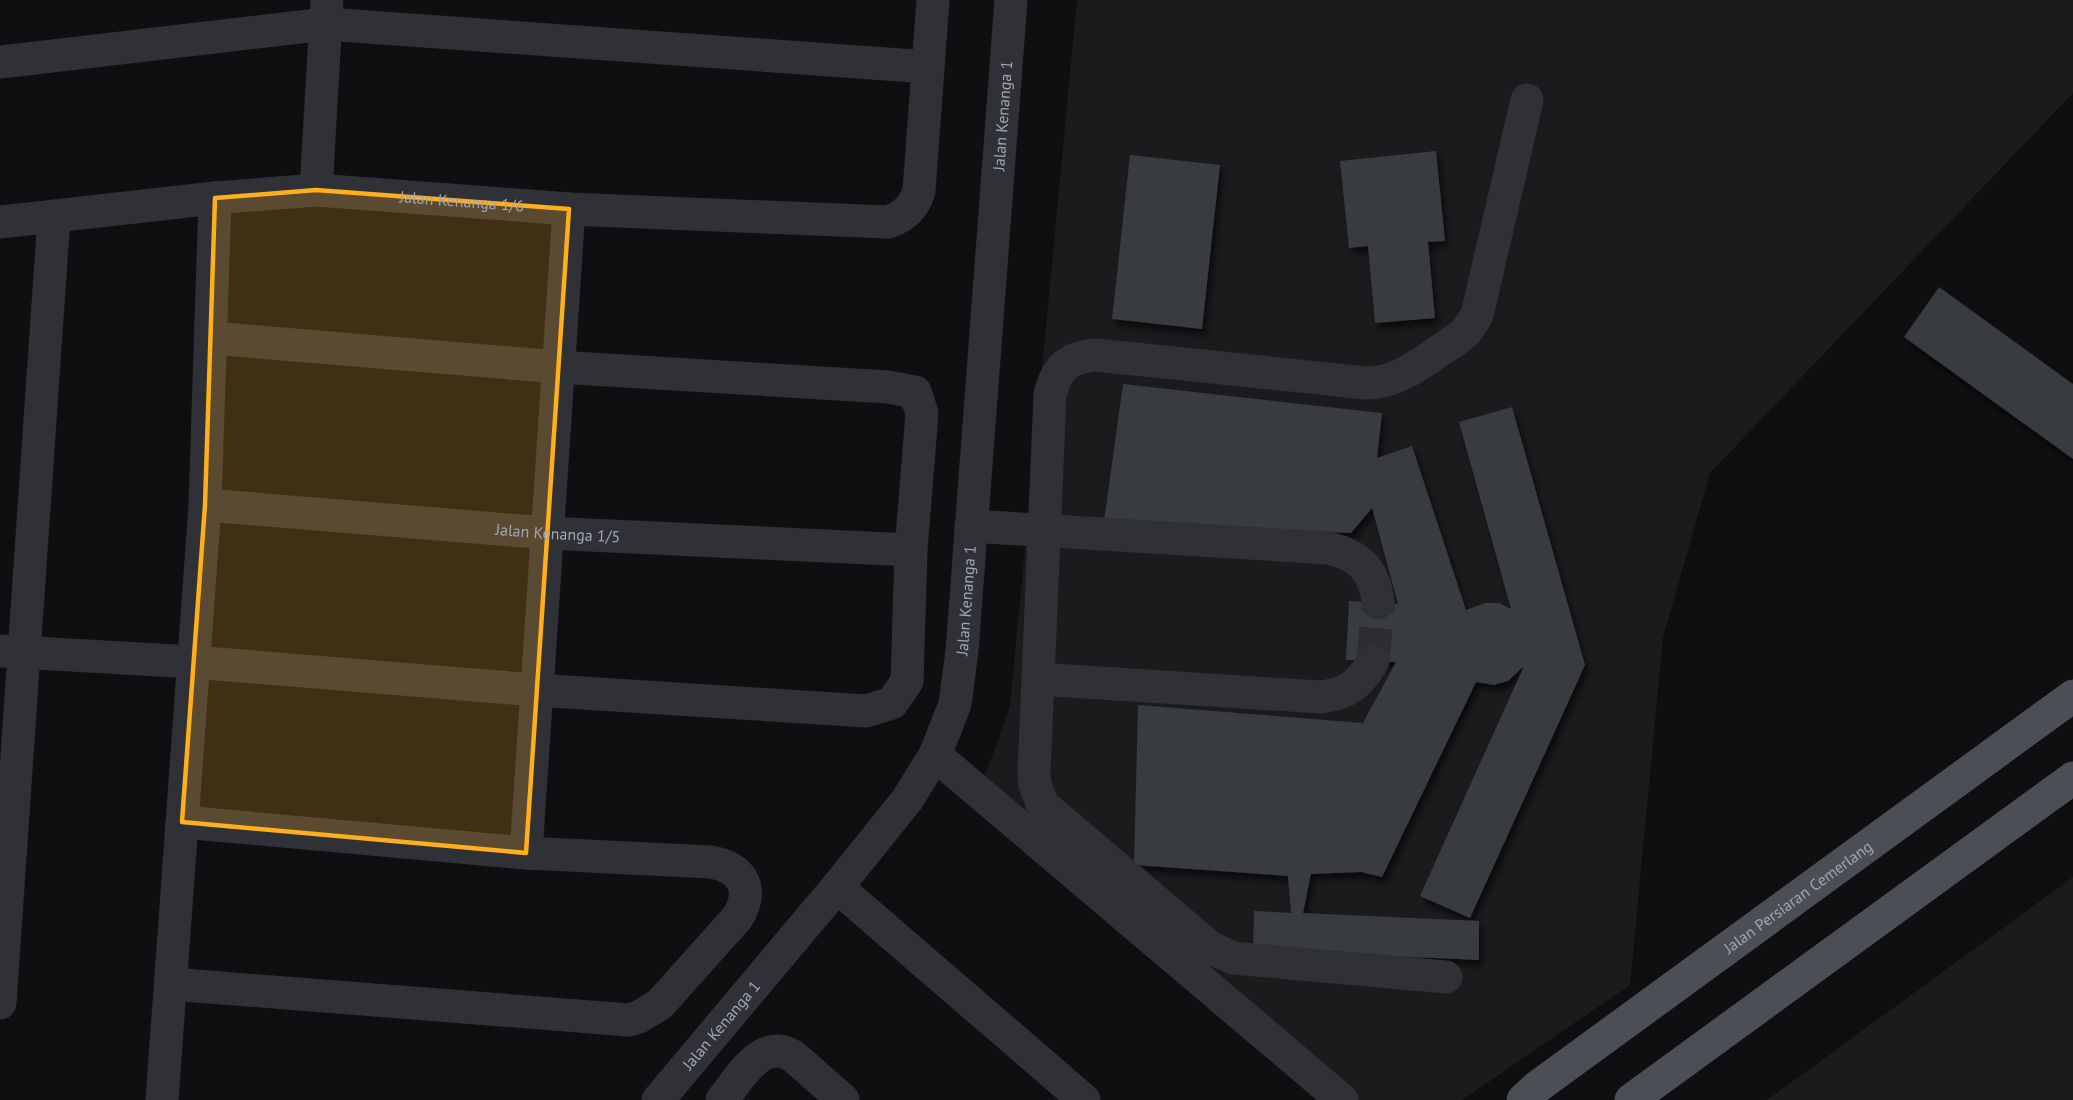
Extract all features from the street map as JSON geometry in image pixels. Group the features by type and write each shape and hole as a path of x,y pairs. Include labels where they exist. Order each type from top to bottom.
{"main road":[{"name":"Jalan Persiaran Cemerlang","path":"1523,1100 1547,1080 2073,696"},
{"path":"1630,1100 2073,778"}],"street":[{"path":"0,62 327,12 928,67 933,0"},
{"name":"Jalan Kenanga 1","path":"658,1100 907,800 936,755 955,704 962,651 972,526 1011,0"},
{"path":"316,190 327,12"},
{"name":"Jalan Kenanga 1/6","path":"0,222 215,198 316,190 569,209 877,223 897,219 906,214 917,199 928,67"},
{"path":"1446,977 1233,958 1218,953 1043,805 1035,785 1034,774 1050,394 1054,378 1065,365 1079,356 1096,355 1376,383 1392,380 1466,332 1477,315 1527,100"},
{"path":"162,1100 205,505 215,198"},
{"path":"526,853 569,209"},
{"path":"0,1003 12,652 54,217"},
{"path":"12,652 193,662 536,690 866,711 892,703 907,681 911,550 922,413 915,392 888,387 558,367 211,338"},
{"name":"Jalan Kenanga 1/5","path":"205,505 547,533 911,550"},
{"path":"972,526 1344,551 1358,560 1369,573 1376,588 1378,603"},
{"path":"1038,679 1320,697 1336,695 1352,688 1364,678 1373,661"},
{"path":"936,755 1342,1100"},
{"path":"171,984 629,1020 639,1017 660,1004 737,918 744,908 746,895 744,884 737,873 726,865 711,862 526,853 182,822"},
{"path":"837,887 1084,1100"},
{"path":"722,1100 756,1059 774,1050 784,1051 793,1056 843,1100"}],"highlighted area":[{"path":"316,190 569,209 526,853 182,822 205,505 215,198"}],"shaded area":[{"path":"1077,0 2073,0 2073,93 1710,473 1663,637 1630,985 1462,1100 1323,1100 975,804 1010,706"},
{"path":"2073,877 2073,1100 1767,1100"}],"building":[{"path":"1436,151 1445,241 1428,242 1435,318 1375,323 1368,246 1349,248 1340,161"},
{"path":"1130,155 1220,165 1202,329 1112,319"},
{"path":"1939,287 2073,384 2073,459 1904,337"},
{"path":"1123,384 1382,413 1377,458 1412,446 1466,610 1485,603 1499,603 1511,609 1459,422 1512,407 1585,665 1470,918 1420,896 1524,666 1508,681 1494,685 1476,682 1382,877 1361,872 1311,874 1303,913 1479,921 1479,960 1253,950 1254,911 1291,913 1288,876 1134,865 1138,705 1363,723 1396,662 1346,660 1349,601 1398,604 1372,508 1351,533 1104,521"}],"tunnel":[{"path":"1373,661 1378,603"}]}
